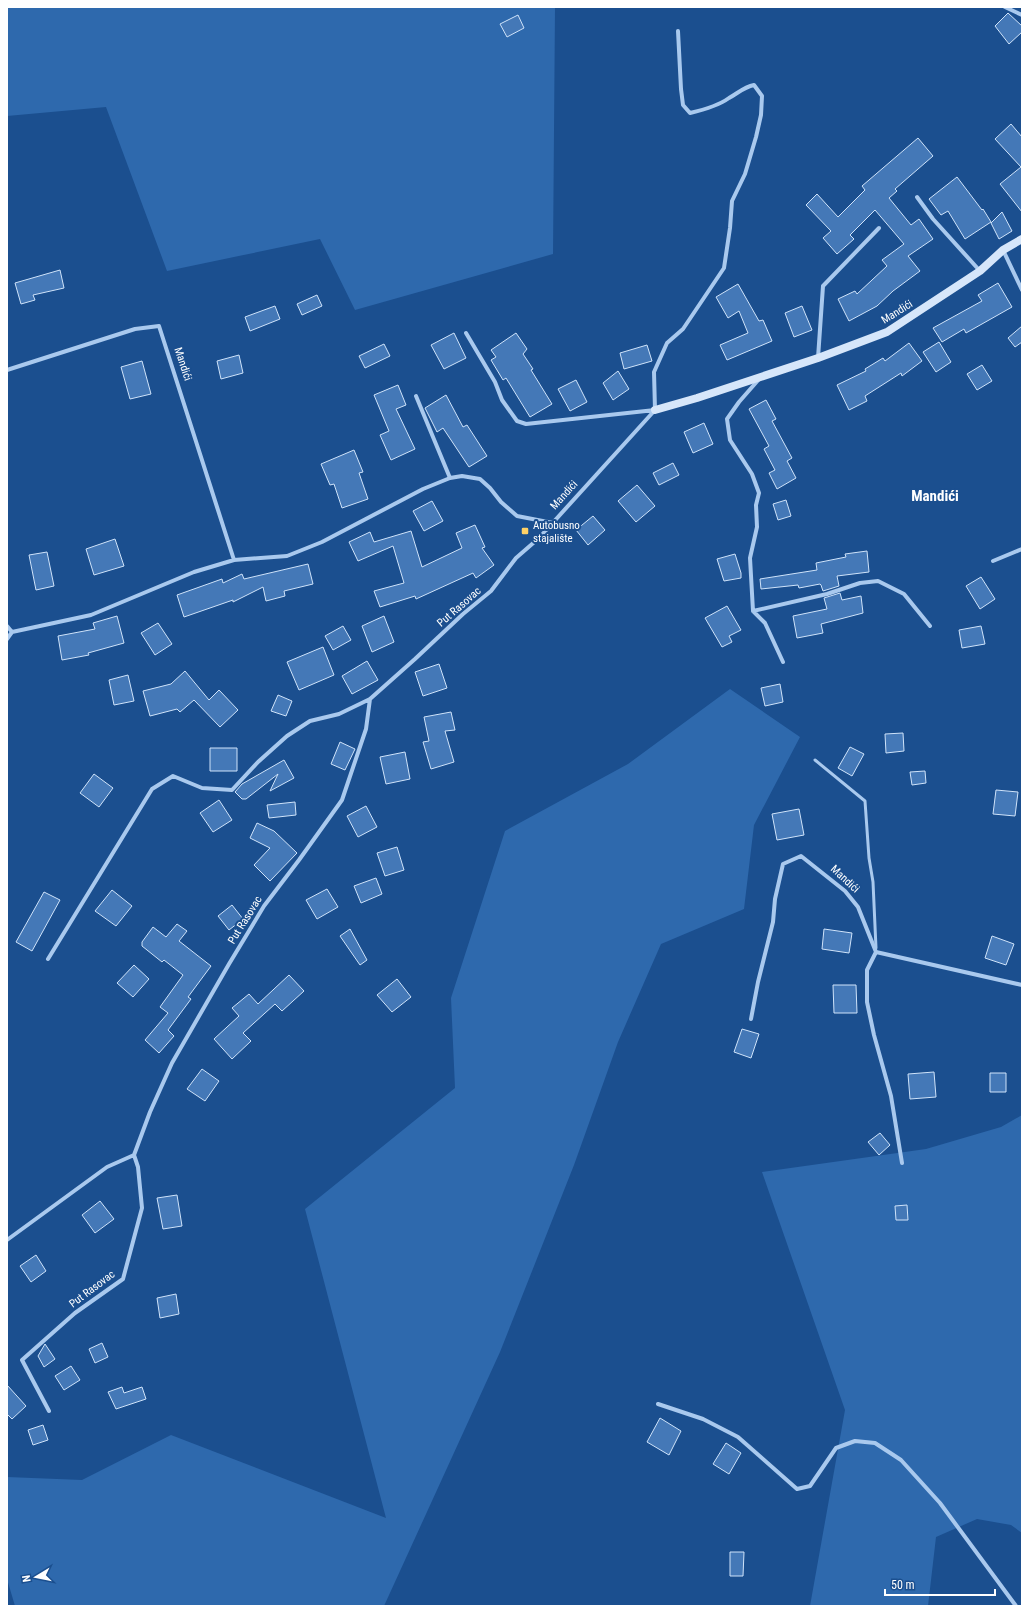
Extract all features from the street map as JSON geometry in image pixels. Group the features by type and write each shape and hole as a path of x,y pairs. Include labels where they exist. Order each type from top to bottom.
{"street":[{"path":"1005,7 1022,15"},
{"path":"655,410 654,372 667,343 683,329 724,268 730,228 732,201 745,174 756,138 762,96 754,85 746,86 728,99 701,111 690,112 683,105 678,31"},
{"path":"917,196 933,219 980,271"},
{"path":"818,358 823,286 878,228"},
{"name":"Mandići","path":"466,332 495,382 502,400 517,421 526,424 655,410 697,398 818,358 887,332 980,271 1003,250 1022,239"},
{"path":"1003,250 1022,290"},
{"name":"Mandići","path":"7,370 135,329 159,326 234,560"},
{"path":"761,376 739,402 728,419 730,440 752,474 759,493 756,505 757,527 750,558 753,611 765,623 783,662"},
{"path":"416,396 450,478"},
{"name":"Mandići","path":"12,632 91,615 194,572 234,560 287,556 322,542 423,489 450,478 462,476 480,479 517,516 553,523 655,410"},
{"name":"Put Rasovac","path":"48,959 152,789 173,776 202,788 232,790 258,762 287,736 310,721 339,714 370,699 463,614 491,591 516,558 539,538 553,523"},
{"path":"992,562 1022,549"},
{"path":"753,611 827,594 860,583 878,581 904,594 930,626"},
{"path":"7,626 12,632 7,639"},
{"name":"Put Rasovac","path":"49,1411 22,1360 75,1313 123,1279 142,1208 138,1166 134,1155 150,1112 172,1063 264,906 342,800 366,729 370,699"},
{"name":"Mandići","path":"751,1019 758,982 773,922 775,899 783,864 801,856 844,891 858,907 876,952"},
{"path":"902,1163 891,1096 874,1035 868,1002 867,970 876,952 1022,986"},
{"path":"7,1240 107,1166 134,1155"},
{"path":"658,1404 703,1419 738,1437 797,1489 810,1486 836,1448 855,1441 874,1443 901,1460 940,1503 1016,1606"}],"lane":[{"path":"815,760 866,801 869,858 873,882 876,952"}],"shaded area":[{"path":"7,7 555,7 553,254 355,310 320,239 167,271 106,107 7,116"},
{"path":"730,689 800,737 754,825 744,909 661,944 618,1042 574,1165 500,1352 384,1606 15,1606 7,1579 7,1477 82,1480 171,1435 386,1518 305,1209 455,1088 451,998 505,831 628,764"},
{"path":"1022,1115 1022,1533 1011,1525 977,1519 936,1537 928,1606 810,1606 845,1410 762,1172 926,1149 1001,1127"}],"building":[{"path":"1008,13 1022,26 1022,32 1009,44 995,26"},
{"path":"518,15 524,28 507,37 500,24"},
{"path":"1011,124 1022,137 1022,212 1000,184 1021,167 995,139"},
{"path":"918,138 933,156 895,189 897,191 889,198 911,225 919,219 933,239 908,256 920,271 893,291 877,306 849,321 838,299 855,291 857,294 887,266 882,260 904,244 875,210 850,235 854,239 837,254 823,238 831,231 806,205 817,194 838,217 865,190 862,186"},
{"path":"957,177 982,210 983,209 991,222 965,239 948,211 941,215 929,199"},
{"path":"1002,212 1012,231 999,239 991,223"},
{"path":"60,270 64,288 33,295 35,300 21,304 15,283"},
{"path":"998,283 1012,307 966,333 964,329 942,342 933,328 982,301 978,295"},
{"path":"738,284 759,321 763,320 772,341 727,360 720,345 748,333 739,311 728,318 716,297"},
{"path":"317,295 322,306 302,315 297,304"},
{"path":"275,306 280,319 250,331 245,317"},
{"path":"802,306 812,330 794,337 785,313"},
{"path":"1022,326 1022,342 1015,347 1008,338"},
{"path":"454,333 466,358 444,369 431,345"},
{"path":"516,333 527,349 523,354 533,369 531,370 552,404 530,417 506,378 503,380 491,360 496,357 491,350"},
{"path":"939,342 951,362 936,372 923,352"},
{"path":"909,343 922,361 902,376 901,373 865,396 867,401 849,410 837,385 866,371 865,369 883,358 885,361"},
{"path":"384,344 390,356 365,368 359,356"},
{"path":"647,345 652,361 624,369 620,353"},
{"path":"239,355 243,373 221,379 217,361"},
{"path":"142,361 151,394 130,399 121,367"},
{"path":"982,365 992,381 977,390 967,374"},
{"path":"618,371 629,389 613,400 603,383"},
{"path":"576,380 587,402 570,411 558,389"},
{"path":"398,385 406,405 396,409 415,449 391,460 380,435 389,431 374,395"},
{"path":"446,395 463,427 467,425 487,456 469,467 443,428 437,432 425,408"},
{"path":"766,400 776,419 772,421 792,458 787,461 796,478 777,489 769,473 775,470 764,449 769,446 749,409"},
{"path":"704,423 713,444 693,453 684,432"},
{"path":"354,450 363,472 359,473 368,499 342,508 334,484 330,485 321,464"},
{"path":"673,463 679,475 659,485 653,473"},
{"path":"637,485 655,506 636,522 618,501"},
{"path":"786,500 791,516 778,520 773,504"},
{"path":"432,501 443,521 424,531 413,511"},
{"path":"593,516 605,530 588,545 576,530"},
{"path":"475,525 485,547 482,548 494,565 476,578 473,573 416,599 415,596 380,607 374,591 404,583 393,546 358,561 349,542 370,532 374,542 411,531 422,567 462,548 456,533"},
{"path":"115,539 124,566 94,575 86,549"},
{"path":"867,551 869,572 837,576 839,586 823,591 820,584 799,588 798,585 761,589 760,579 817,570 816,563 846,557 845,554"},
{"path":"47,552 54,586 36,590 29,555"},
{"path":"735,554 741,573 741,578 724,581 717,559"},
{"path":"308,564 313,584 284,591 285,596 266,601 263,587 233,602 233,600 184,617 177,595 222,579 223,583 242,574 244,579"},
{"path":"981,577 995,599 980,609 966,586"},
{"path":"840,593 842,600 861,596 863,613 821,624 823,633 797,638 793,616 827,609 824,598"},
{"path":"727,606 741,630 729,636 732,642 722,647 705,618"},
{"path":"117,616 124,643 88,653 89,655 62,660 58,636 95,629 93,623"},
{"path":"384,616 394,642 372,652 362,626"},
{"path":"158,623 172,644 155,655 141,633"},
{"path":"343,626 351,640 333,650 325,636"},
{"path":"981,626 985,644 962,648 959,630"},
{"path":"323,647 334,675 299,690 287,662"},
{"path":"367,661 378,680 352,694 342,676"},
{"path":"439,664 447,688 423,696 415,672"},
{"path":"185,671 209,700 219,690 238,710 220,727 194,700 180,712 177,709 150,716 143,691 171,684"},
{"path":"128,675 134,701 114,705 109,680"},
{"path":"780,684 783,702 765,706 761,688"},
{"path":"278,695 292,701 286,716 271,711"},
{"path":"451,712 455,730 445,731 454,762 431,769 423,742 429,741 424,717"},
{"path":"903,733 904,751 886,753 885,734"},
{"path":"340,742 355,749 345,770 331,764"},
{"path":"850,747 864,754 852,776 838,768"},
{"path":"210,748 237,748 237,771 210,771"},
{"path":"405,752 410,779 386,784 380,757"},
{"path":"284,760 294,778 270,791 278,774 246,799 242,799 235,792 242,784"},
{"path":"925,771 926,783 912,785 910,772"},
{"path":"94,774 113,788 99,807 80,793"},
{"path":"996,790 1018,792 1015,816 993,814"},
{"path":"219,800 232,820 213,832 200,813"},
{"path":"295,802 296,815 269,818 267,805"},
{"path":"366,806 377,827 358,837 347,816"},
{"path":"799,809 804,835 777,840 772,814"},
{"path":"257,823 274,831 297,853 270,881 254,865 270,848 250,838"},
{"path":"397,847 404,870 385,876 377,853"},
{"path":"376,878 382,894 361,903 354,886"},
{"path":"327,889 338,907 317,919 306,900"},
{"path":"112,890 132,906 116,926 95,911"},
{"path":"44,892 60,900 32,951 16,942"},
{"path":"232,905 243,919 229,930 218,916"},
{"path":"177,924 187,931 179,941 211,966 188,997 191,999 168,1030 174,1036 159,1053 145,1040 168,1013 160,1007 183,975 164,960 162,962 142,946 142,942 153,927 166,937"},
{"path":"350,929 367,960 360,965 340,936"},
{"path":"824,929 852,933 849,953 822,949"},
{"path":"992,936 1014,944 1006,965 985,958"},
{"path":"134,965 149,979 133,997 117,983"},
{"path":"289,975 304,991 282,1011 275,1004 243,1033 251,1041 232,1059 214,1039 239,1016 232,1008 249,994 258,1004"},
{"path":"397,979 411,997 392,1012 377,995"},
{"path":"833,985 856,985 857,1013 834,1013"},
{"path":"742,1029 759,1034 751,1058 734,1052"},
{"path":"202,1069 219,1081 205,1101 187,1089"},
{"path":"934,1072 936,1097 910,1099 908,1074"},
{"path":"990,1073 1006,1073 1006,1092 990,1092"},
{"path":"880,1133 890,1145 879,1155 868,1142"},
{"path":"177,1195 182,1226 163,1229 157,1198"},
{"path":"100,1201 114,1219 95,1233 82,1215"},
{"path":"907,1205 908,1220 896,1220 895,1206"},
{"path":"36,1255 46,1271 31,1282 20,1266"},
{"path":"176,1294 179,1314 160,1318 157,1298"},
{"path":"102,1343 108,1357 95,1363 89,1349"},
{"path":"45,1344 55,1359 44,1367 38,1356"},
{"path":"71,1366 80,1380 64,1390 55,1376"},
{"path":"7,1385 26,1406 12,1419 7,1414"},
{"path":"122,1387 124,1393 142,1387 146,1399 116,1409 108,1392"},
{"path":"660,1418 681,1431 669,1455 647,1442"},
{"path":"43,1425 48,1440 33,1445 28,1430"},
{"path":"726,1443 741,1453 729,1474 713,1464"},
{"path":"730,1552 744,1552 743,1576 730,1576"}],"place":[{"name":"Autobusno stajalište","path":"525,531"}],"district":[{"name":"Mandići","path":"935,496"}]}
